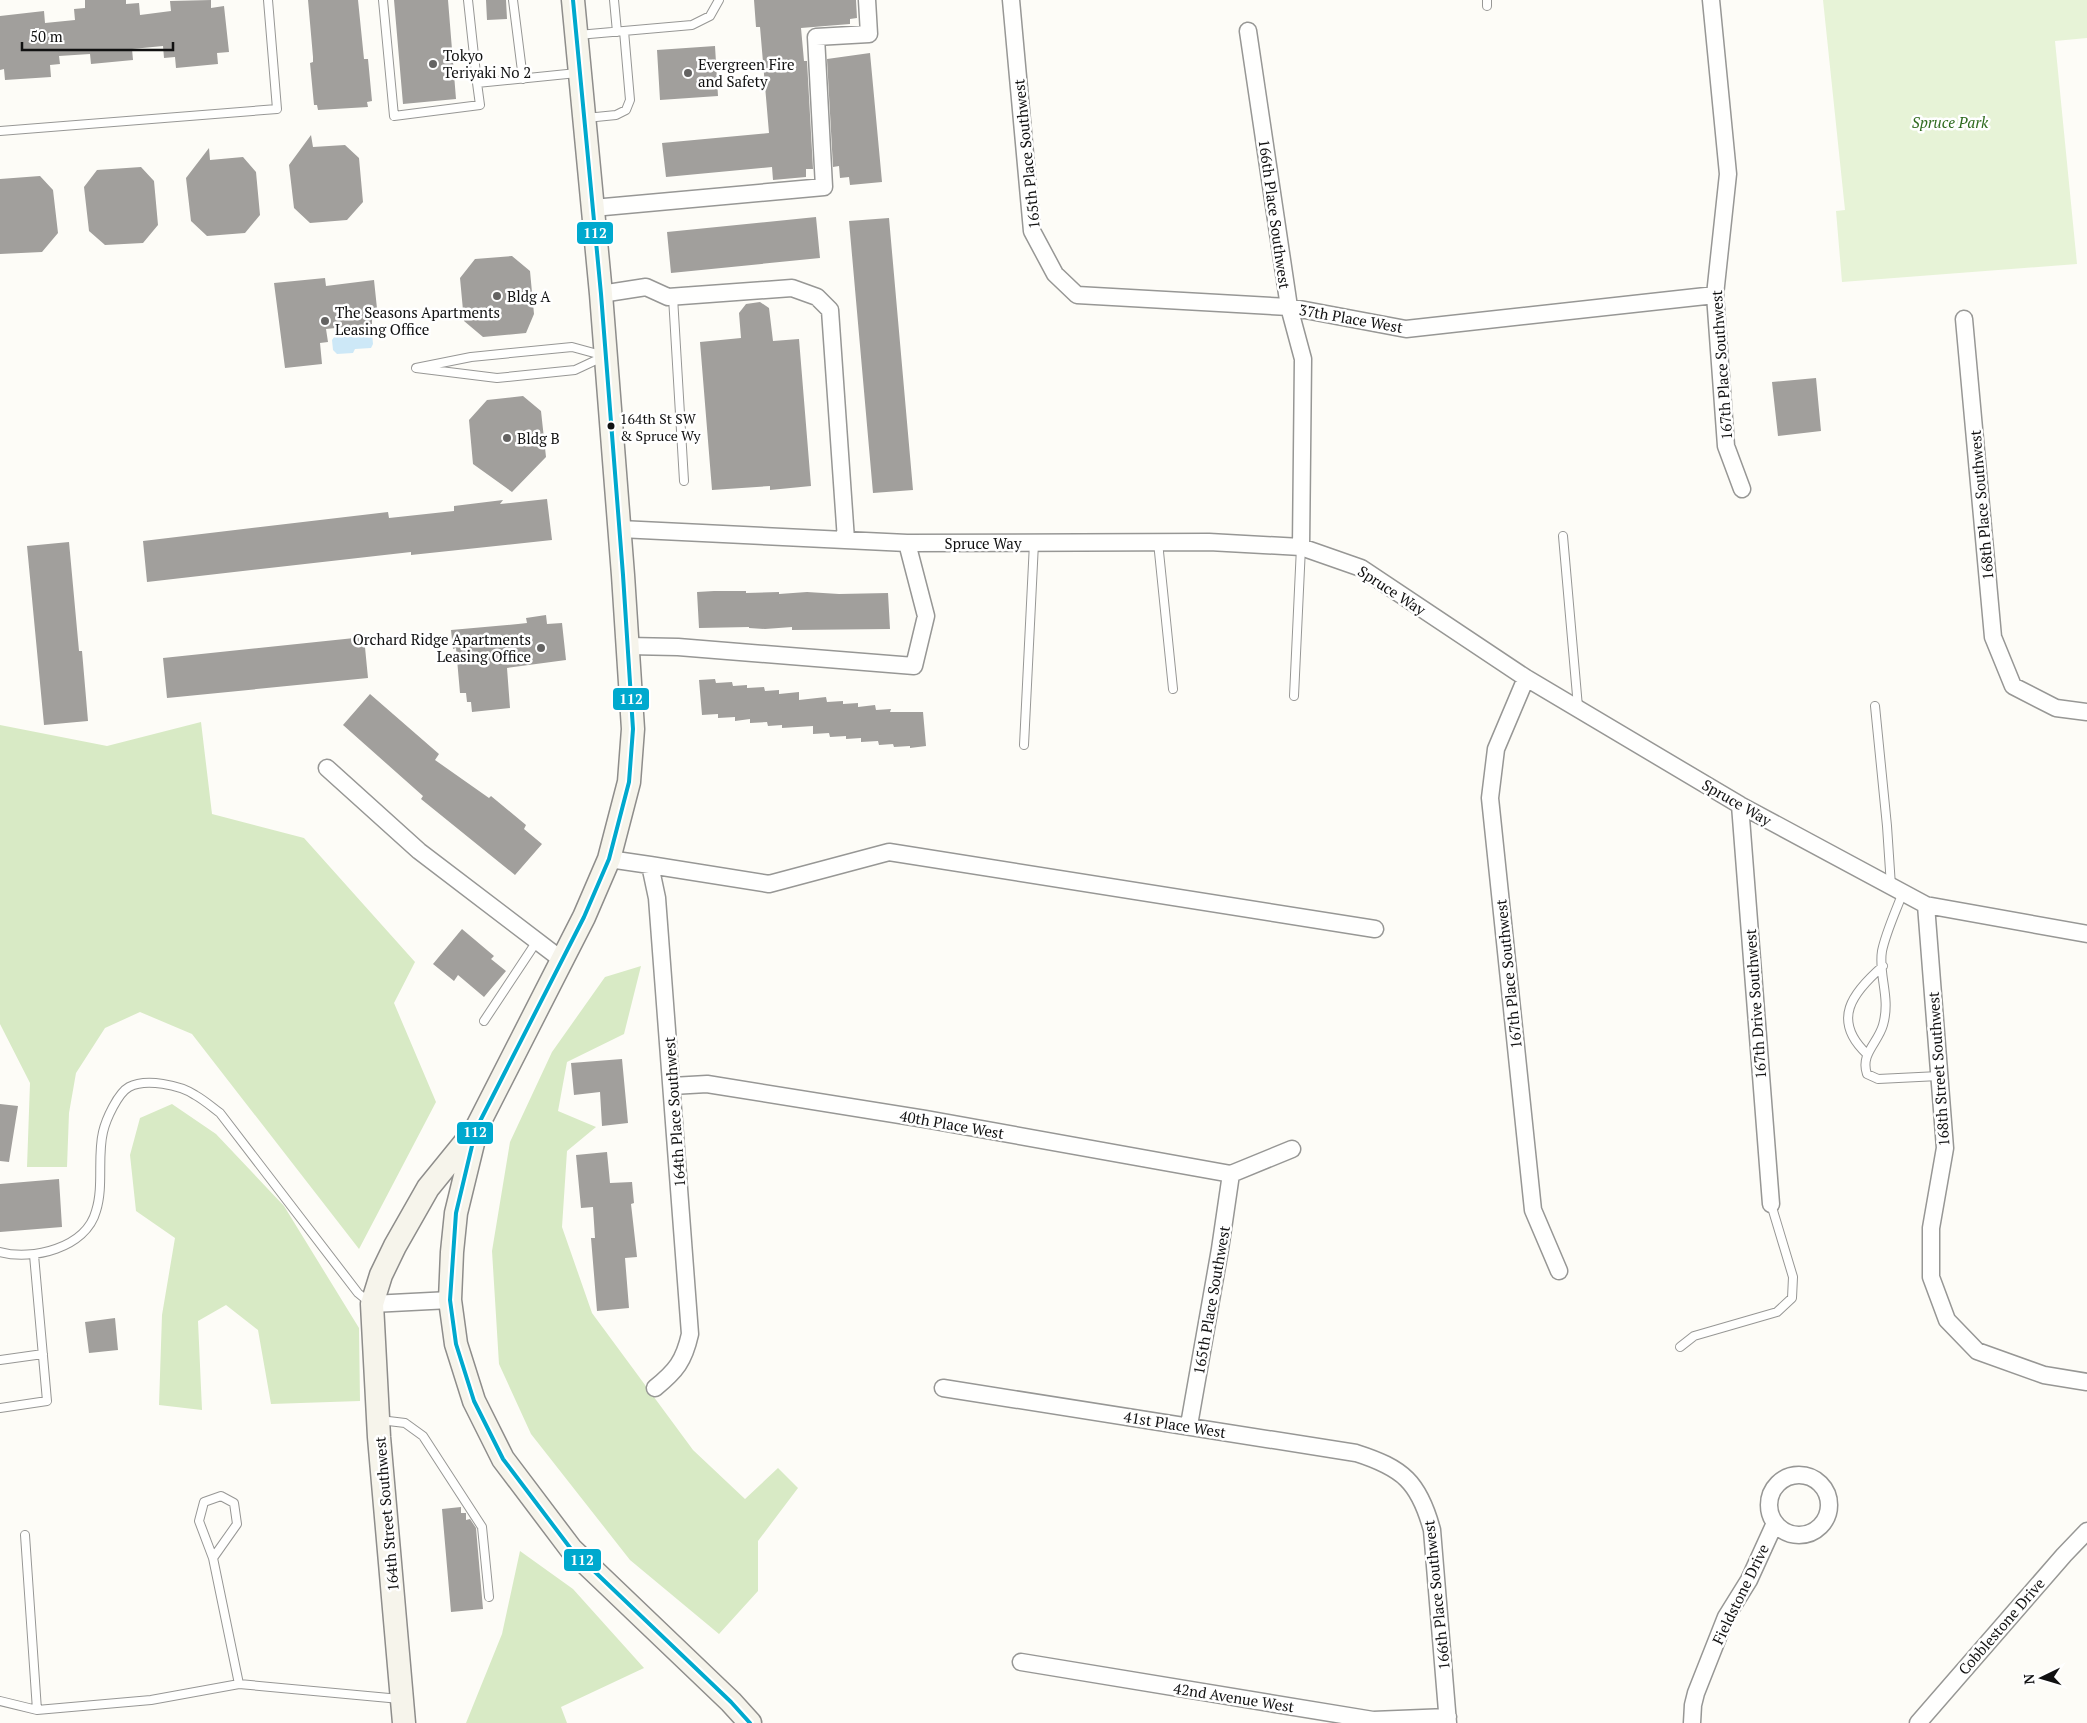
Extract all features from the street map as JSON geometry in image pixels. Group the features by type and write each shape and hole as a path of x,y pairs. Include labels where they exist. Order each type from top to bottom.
{"main road":[{"path":"372,1304 381,1275 428,1188 476,1129 584,917 609,859 629,782 633,729 620,529 604,356 601,294 573,0"},
{"path":"476,1129 456,1213 450,1300 456,1344 474,1401 503,1459 571,1550 731,1702 750,1723"},
{"name":"164th Street Southwest","path":"372,1304 378,1419 404,1723"}],"street":[{"path":"593,208 824,187 816,37 869,34 867,0"},
{"name":"165th Place Southwest","path":"1011,0 1032,231 1055,274 1077,295"},
{"name":"167th Place Southwest","path":"1711,0 1728,174 1714,296 1726,446 1742,489"},
{"name":"166th Place Southwest","path":"1248,31 1289,307 1303,359 1301,547"},
{"path":"601,294 646,287 668,297 792,288 817,297 830,310 846,540"},
{"name":"37th Place West","path":"1077,295 1289,307 1406,329 1714,296"},
{"name":"168th Place Southwest","path":"1964,320 1993,637 2013,686 2056,708 2087,712"},
{"name":"Spruce Way","path":"620,529 907,543 1209,542 1301,547 1361,568 1526,678 1740,804 1926,905 2087,934"},
{"path":"628,646 678,647 914,666 926,616 907,543"},
{"name":"167th Place Southwest","path":"1526,678 1496,749 1490,798 1533,1210 1559,1271"},
{"path":"327,768 419,850 562,960"},
{"name":"167th Drive Southwest","path":"1740,804 1771,1204"},
{"path":"609,859 769,884 890,852 1375,929"},
{"name":"164th Place Southwest","path":"650,865 657,898 690,1334 680,1365 655,1388"},
{"name":"168th Street Southwest","path":"1926,905 1945,1148 1931,1228 1931,1276 1947,1320 1977,1350 2044,1375 2087,1382"},
{"name":"40th Place West","path":"672,1086 706,1084 925,1119 1231,1174"},
{"path":"1231,1174 1292,1149"},
{"name":"165th Place Southwest","path":"1189,1425 1220,1249 1231,1174"},
{"path":"372,1304 450,1300"},
{"name":"41st Place West","path":"943,1388 1189,1425 1356,1453 1381,1461 1403,1474"},
{"name":"166th Place Southwest","path":"1403,1474 1418,1492 1427,1510 1432,1530 1448,1720"},
{"name":"Fieldstone Drive","path":"1692,1723 1692,1705 1726,1617 1749,1580 1775,1524"},
{"name":"Cobblestone Drive","path":"1918,1723 2064,1555 2087,1532"},
{"name":"42nd Avenue West","path":"1021,1662 1373,1720 1448,1720"}],"lane":[{"path":"0,131 277,109 268,0"},
{"path":"383,0 394,116 480,105 468,0"},
{"path":"513,0 523,79"},
{"path":"584,118 616,115 626,110 630,100 614,0"},
{"path":"576,36 692,25 710,16 720,0"},
{"path":"477,83 580,73"},
{"path":"673,297 684,481"},
{"path":"572,347 604,356 575,370 497,378 416,368 471,357 572,347"},
{"path":"1564,536 1579,709"},
{"path":"1024,745 1034,542"},
{"path":"1158,542 1173,690"},
{"path":"1294,696 1301,547"},
{"path":"1876,706 1887,826 1897,889 1882,951 1887,996 1886,1014 1878,1038 1867,1054 1864,1066 1867,1074 1878,1079 1939,1076"},
{"path":"484,1021 537,941"},
{"path":"1867,1054 1856,1043 1848,1028 1848,1008 1866,982 1883,966"},
{"path":"0,1252 34,1255 76,1239 90,1224 96,1212 99,1196 103,1132 118,1097 130,1086 154,1082 176,1087 194,1094 220,1113 358,1294 372,1304"},
{"path":"1680,1347 1694,1336 1777,1312 1792,1298 1793,1277 1771,1204"},
{"path":"0,1408 48,1401 34,1255"},
{"path":"0,1360 43,1354"},
{"path":"378,1419 405,1423 423,1436 482,1527 488,1597"},
{"path":"213,1558 237,1524 234,1502 221,1496 204,1502 199,1521 213,1558 239,1684"},
{"path":"25,1535 37,1710"},
{"path":"0,1701 37,1710 150,1700 239,1684 402,1700"}],"green space":[{"name":"Spruce Park","path":"1823,0 2087,0 2087,38 2055,41 2077,264 1842,282 1836,211 1845,210"},
{"path":"201,722 212,814 304,838 415,962 394,1003 436,1102 359,1249 192,1034 140,1012 105,1028 76,1073 69,1113 67,1167 27,1167 30,1083 0,1024 0,725 107,746"},
{"path":"641,966 624,1034 567,1062 558,1111 596,1127 567,1151 562,1227 592,1313 693,1450 745,1499 778,1468 798,1488 758,1541 758,1591 719,1634 630,1560 531,1434 499,1364 492,1251 510,1142 552,1052 605,977"},
{"path":"172,1104 216,1134 284,1206 359,1328 360,1401 271,1404 258,1330 226,1305 198,1321 202,1410 159,1405 162,1315 175,1238 136,1211 130,1155 140,1118"},
{"path":"520,1551 573,1589 644,1668 561,1707 567,1723 466,1723 502,1634"}],"water":[{"path":"367,330 372,333 373,344 371,348 355,349 353,353 337,354 333,350 332,340 335,336"}],"building":[{"path":"85,0 126,0 126,4 139,3 140,15 171,11 170,1 211,0 211,8 224,6 229,52 217,53 218,64 176,68 175,57 164,58 163,46 132,49 133,60 91,64 90,54 59,56 60,64 50,65 51,77 5,80 4,69 0,70 0,16 44,11 45,23 75,20 74,9 85,8"},
{"path":"308,0 358,0 364,59 368,59 372,101 367,102 368,107 318,110 317,105 314,105 310,63 313,62 313,57"},
{"path":"394,0 448,0 456,99 403,104"},
{"path":"486,0 506,0 507,19 487,20"},
{"path":"754,0 856,0 857,18 850,19 850,24 801,28 804,61 807,61 813,169 806,169 806,177 773,180 772,167 666,177 662,143 769,133 760,27 756,27"},
{"name":"Evergreen Fire and Safety","path":"715,46 718,96 660,100 657,50"},
{"path":"870,53 882,182 850,185 849,177 840,178 839,166 833,167 827,59"},
{"path":"311,135 313,147 345,145 359,158 363,202 347,220 310,223 294,208 289,165"},
{"path":"209,148 210,160 243,157 256,172 260,215 245,233 207,236 191,221 186,178"},
{"path":"141,167 154,181 158,225 143,243 105,245 89,231 84,187 97,170"},
{"path":"40,176 53,190 58,233 42,252 0,254 0,179"},
{"path":"816,217 820,258 671,273 667,232"},
{"path":"889,218 913,490 873,493 849,221"},
{"name":"Bldg A","path":"512,256 530,271 534,314 526,333 483,337 464,321 460,278 475,259"},
{"name":"The Seasons Apartments Leasing Office","path":"325,278 326,286 374,280 378,318 372,318 372,324 326,329 328,342 320,343 322,364 285,368 274,283"},
{"path":"760,302 769,308 773,341 799,339 811,486 770,490 770,486 712,490 700,342 741,338 739,313 746,304"},
{"path":"1816,378 1821,431 1778,436 1772,382"},
{"name":"Bldg B","path":"523,396 541,411 546,457 512,492 473,464 469,420 487,400"},
{"path":"547,499 552,540 411,555 411,552 147,582 143,541 388,512 389,518 454,511 454,506 503,500 500,504"},
{"path":"69,542 79,651 82,651 88,721 44,725 27,546"},
{"path":"746,591 746,593 779,592 779,594 807,592 839,594 888,593 890,629 792,630 792,627 765,629 749,627 699,628 697,592"},
{"path":"546,615 547,624 562,623 566,660 507,668 510,708 472,712 471,702 467,702 466,693 460,693 456,648 453,649 451,630 527,623 526,618"},
{"path":"364,637 368,678 167,698 163,658"},
{"path":"715,679 716,683 732,682 733,686 747,685 747,688 764,687 765,691 779,690 779,694 799,692 799,700 826,697 827,702 843,701 843,704 858,703 858,707 875,705 876,710 891,709 890,712 923,712 926,746 910,748 910,746 894,747 893,744 879,745 878,741 861,742 861,738 846,739 846,736 830,737 829,733 813,734 813,726 782,728 782,725 768,726 767,722 750,723 750,719 735,721 735,717 718,718 718,714 702,715 699,680"},
{"path":"370,694 439,754 435,760 489,798 491,796 526,825 524,829 542,844 515,875 421,799 423,796 343,725"},
{"path":"462,929 494,956 491,959 506,971 484,997 458,975 454,981 433,964"},
{"path":"622,1059 628,1123 602,1126 600,1092 574,1095 571,1063"},
{"path":"0,1104 18,1106 9,1162 0,1161"},
{"path":"607,1152 610,1183 632,1182 634,1203 631,1204 637,1257 625,1258 629,1308 597,1311 591,1238 595,1238 593,1207 581,1208 576,1155"},
{"path":"59,1179 62,1227 0,1232 0,1184"},
{"path":"115,1318 118,1350 89,1353 85,1322"},
{"path":"461,1507 461,1513 466,1513 466,1520 470,1519 476,1528 483,1609 451,1612 442,1509"}],"transit line":[{"name":"112","path":"573,0 601,294 623,575 633,729 629,782 609,859 584,917 476,1129 456,1213 450,1300 456,1344 474,1401 503,1459 571,1549 731,1702 750,1723"}],"place":[{"name":"Tokyo Teriyaki No 2","path":"433,64"},
{"name":"Evergreen Fire and Safety","path":"688,73"},
{"name":"Bldg A","path":"497,296"},
{"name":"The Seasons Apartments Leasing Office","path":"325,321"},
{"name":"164th St SW & Spruce Wy","path":"611,426"},
{"name":"Bldg B","path":"507,438"},
{"name":"Orchard Ridge Apartments Leasing Office","path":"541,648"}]}
